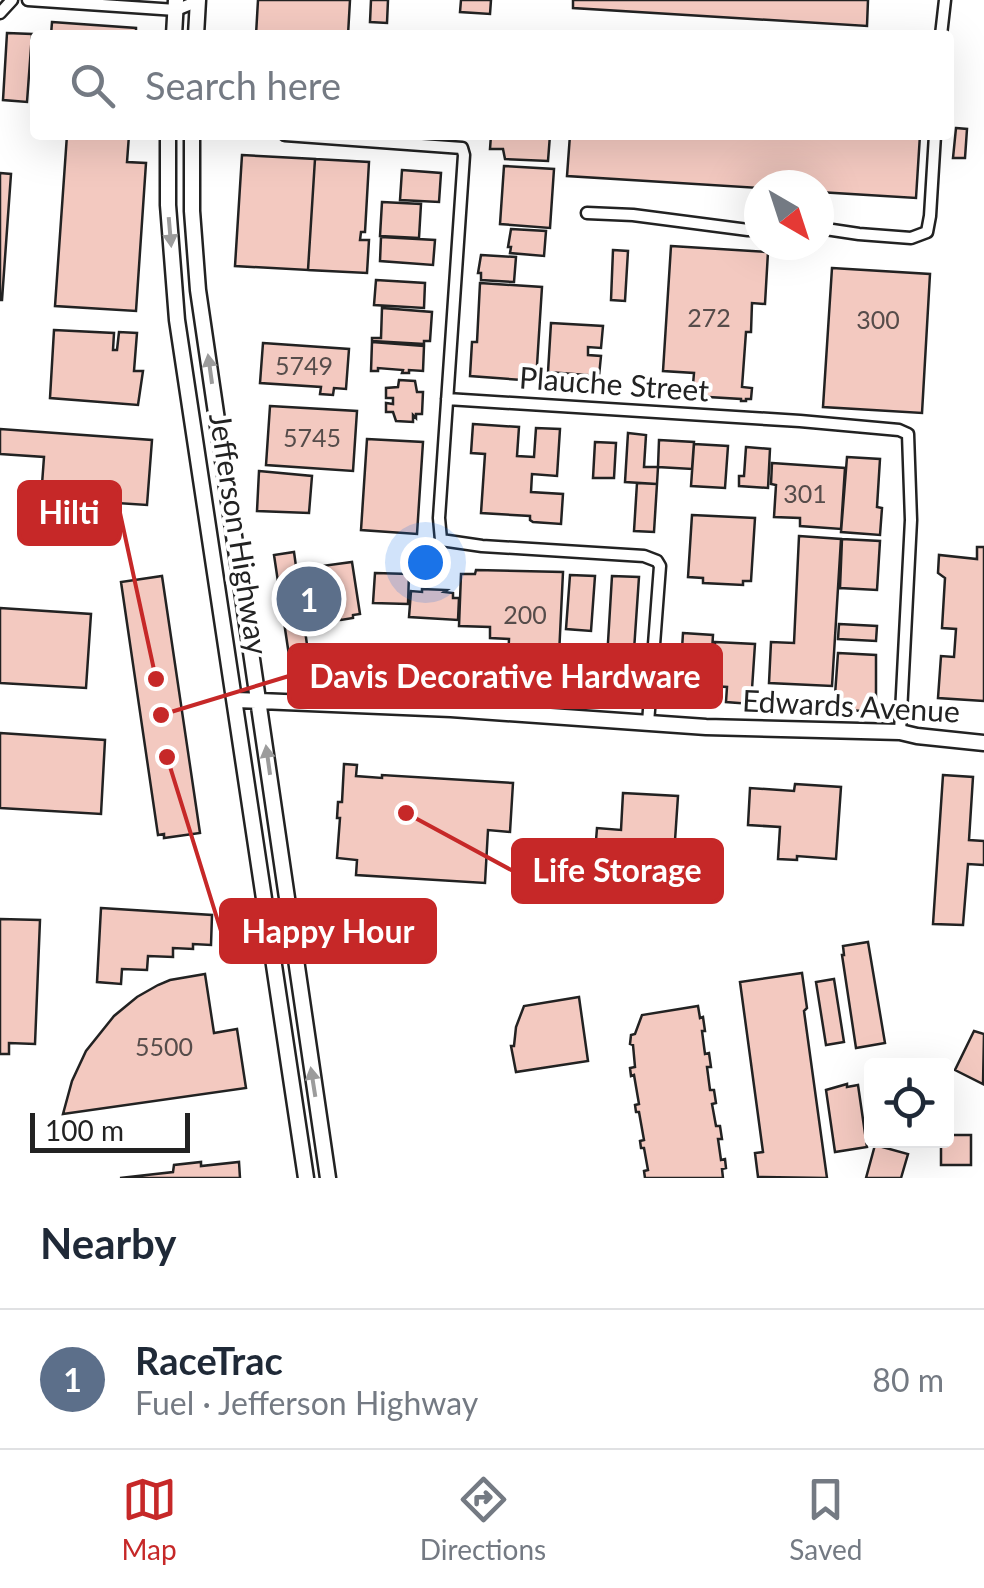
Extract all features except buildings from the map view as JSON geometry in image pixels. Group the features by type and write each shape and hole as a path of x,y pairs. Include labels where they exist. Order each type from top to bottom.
{"main road":[{"path":"196,30 198,0"},
{"path":"174,30 176,5"},
{"name":"Jefferson Highway","path":"168,140 168,205 177,320 306,1178"},
{"name":"Jefferson Highway","path":"192,140 198,290 328,1178"},
{"name":"Edwards Avenue","path":"236,700 648,723 900,732 984,743"}],"street":[{"path":"0,12 12,0"},
{"path":"28,0 176,5 198,0"},
{"path":"942,30 946,0"},
{"path":"352,140 462,148 464,155 439,518 441,540 644,556 657,561 660,566 648,723"},
{"path":"834,230 911,238 926,232 935,140"},
{"path":"587,212 744,229"},
{"name":"Plauche Street","path":"447,400 800,421 908,434 910,520 900,732"}],"place":[{"name":"RaceTrac","path":"309,599"},
{"name":"Hilti","path":"156,679"},
{"name":"Davis Decorative Hardware","path":"161,715"},
{"name":"Happy Hour","path":"167,757"},
{"name":"Life Storage","path":"406,813"}]}
